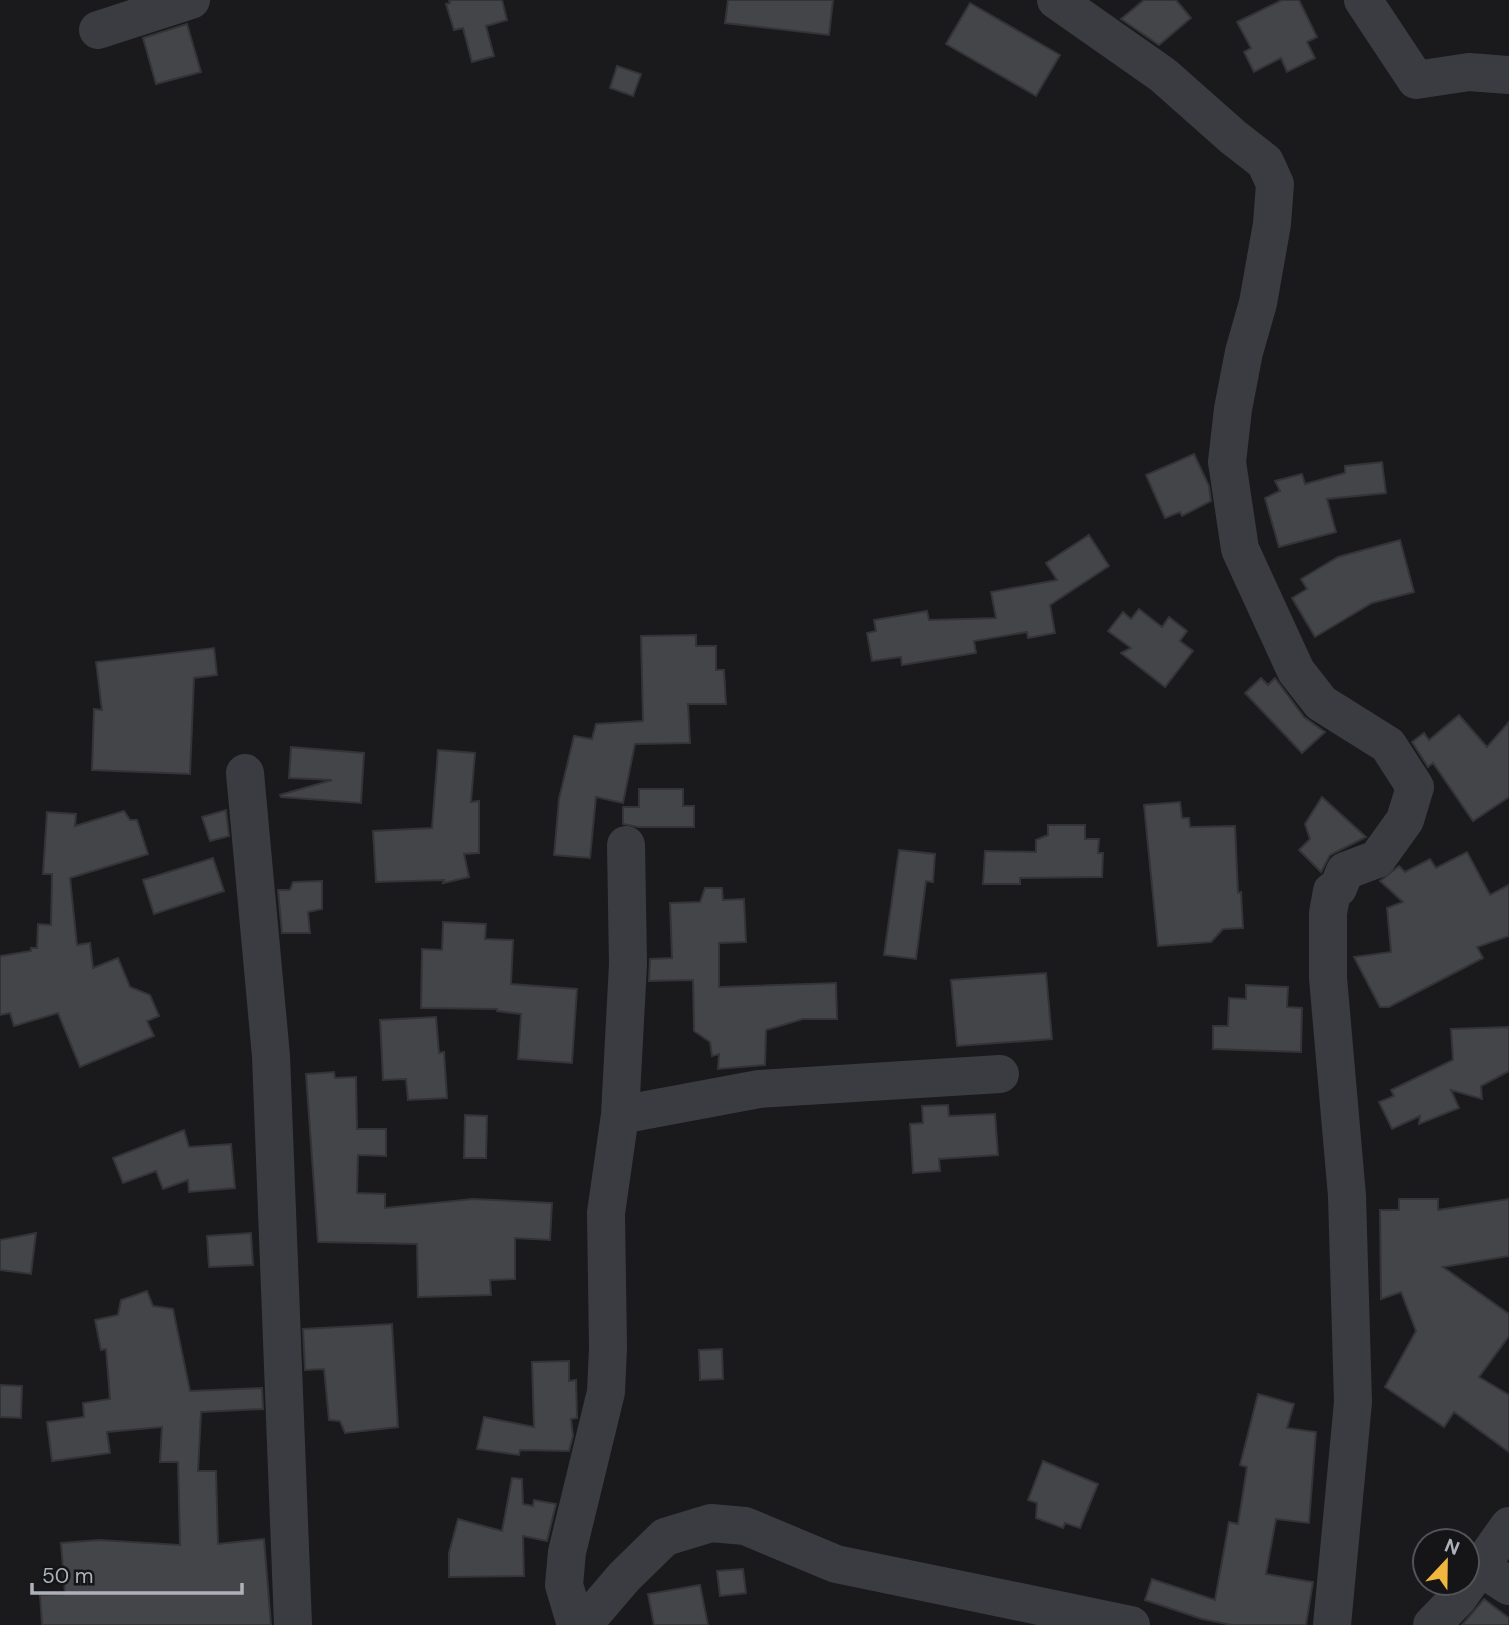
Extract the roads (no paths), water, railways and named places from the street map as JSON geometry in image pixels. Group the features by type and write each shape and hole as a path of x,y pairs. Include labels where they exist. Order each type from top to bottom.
{"street":[{"path":"98,30 191,0"},
{"path":"1056,0 1163,75 1265,162 1275,184 1272,225 1233,409 1227,462 1240,549 1296,671 1321,703 1388,745 1415,787 1405,820 1377,859 1345,871 1338,888 1332,891 1328,913 1328,978 1347,1196 1353,1402 1332,1625"},
{"path":"1363,0 1416,80 1469,72 1509,75"},
{"path":"245,773 271,1056 293,1625"},
{"path":"576,1625 564,1585 566,1552 606,1392 606,1213 620,1115 628,964 626,845"},
{"path":"620,1115 759,1089 1000,1074"},
{"path":"583,1625 624,1577 665,1537 711,1523 745,1526 835,1563 1130,1625"},
{"path":"1432,1625 1458,1598 1494,1576 1509,1526"}]}
